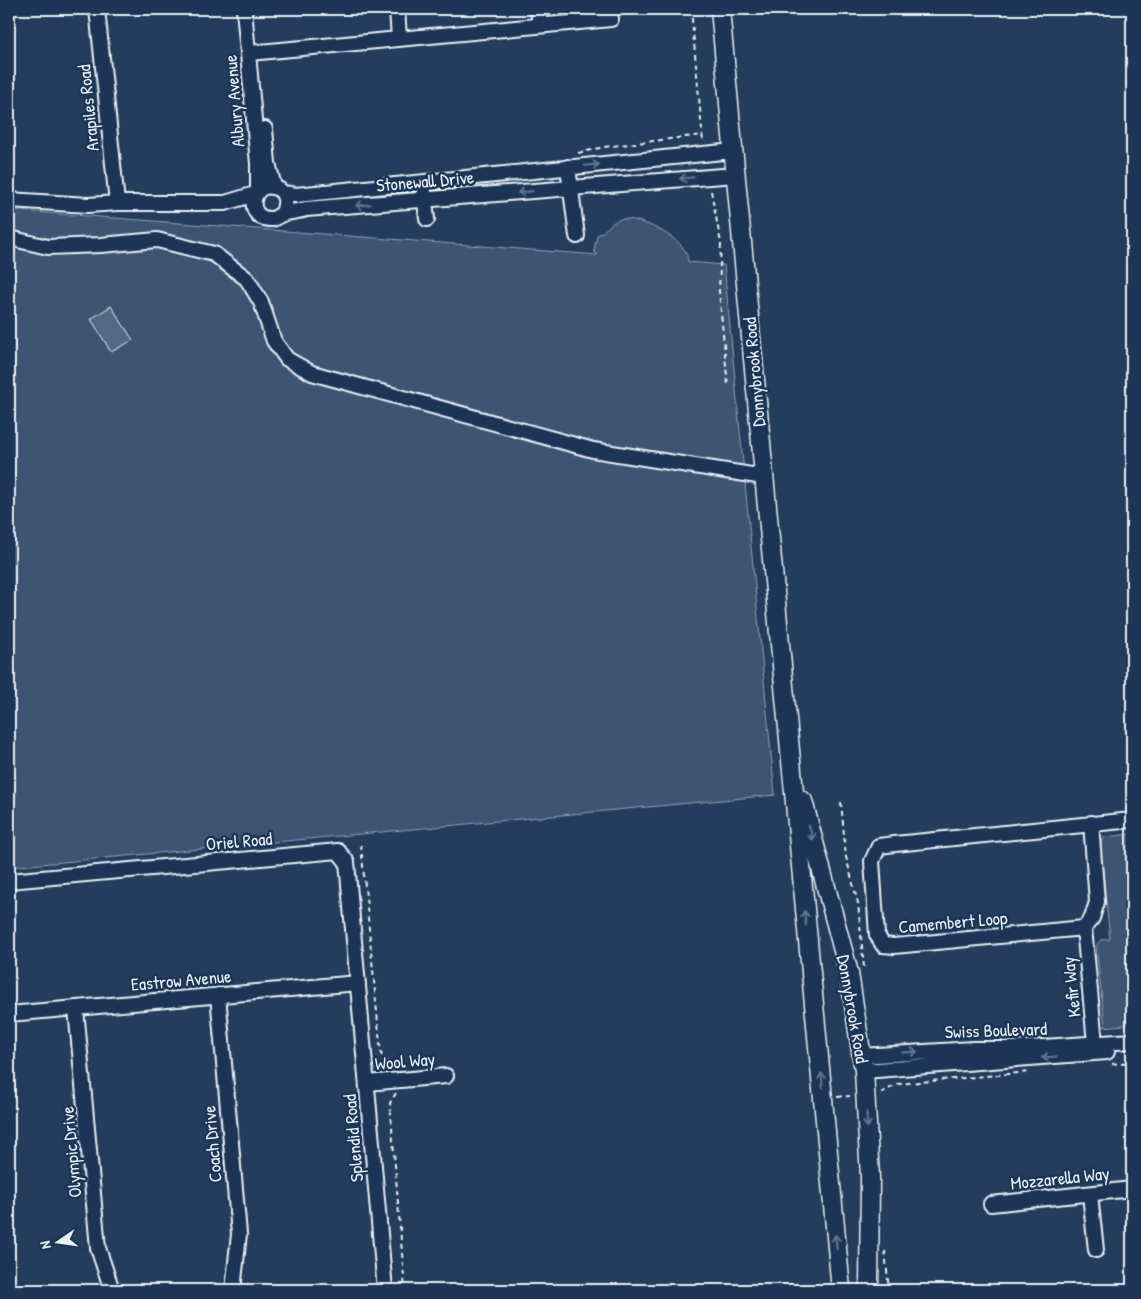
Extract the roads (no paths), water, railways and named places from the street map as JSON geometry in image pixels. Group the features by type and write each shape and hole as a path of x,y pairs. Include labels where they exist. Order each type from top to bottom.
{"main road":[{"name":"Donnybrook Road","path":"720,9 841,1290"},
{"name":"Donnybrook Road","path":"788,735 805,812 848,973 868,1066 870,1177 869,1290"}],"street":[{"name":"Arapiles Road","path":"97,9 117,203"},
{"name":"Albury Avenue","path":"244,9 253,54 268,163 278,190"},
{"name":"Albury Avenue","path":"253,9 258,164 257,192"},
{"path":"396,9 399,39"},
{"path":"538,9 540,25"},
{"path":"253,54 611,19"},
{"name":"Stonewall Drive","path":"278,190 296,195 733,150"},
{"path":"568,168 577,236"},
{"name":"Stonewall Drive","path":"282,214 306,209 736,175"},
{"path":"422,182 427,219"},
{"path":"9,200 88,205 117,203 225,203 257,192 268,186 278,190 286,204 282,214 272,219 262,218 225,203"},
{"path":"257,192 253,205 258,215"},
{"path":"9,238 48,247 157,240 214,254 248,279 261,302 274,341 287,359 312,373 592,450 764,477"},
{"name":"Camembert Loop","path":"1084,928 884,946 877,935 872,861 879,846 1132,820"},
{"path":"1084,928 1092,918 1097,902 1091,823"},
{"name":"Oriel Road","path":"9,881 338,851 347,862 358,983"},
{"name":"Kefir Way","path":"1084,928 1095,1044"},
{"name":"Eastrow Avenue","path":"9,1014 358,983"},
{"name":"Splendid Road","path":"358,983 385,1290"},
{"name":"Coach Drive","path":"218,995 239,1234 233,1290"},
{"name":"Olympic Drive","path":"76,1009 98,1248 112,1290"},
{"name":"Swiss Boulevard","path":"868,1066 973,1049 1014,1049 1132,1040"},
{"name":"Swiss Boulevard","path":"868,1066 1132,1050"},
{"name":"Wool Way","path":"367,1083 446,1076"},
{"name":"Mozzarella Way","path":"991,1204 1132,1189"},
{"path":"1090,1194 1096,1250"}]}
